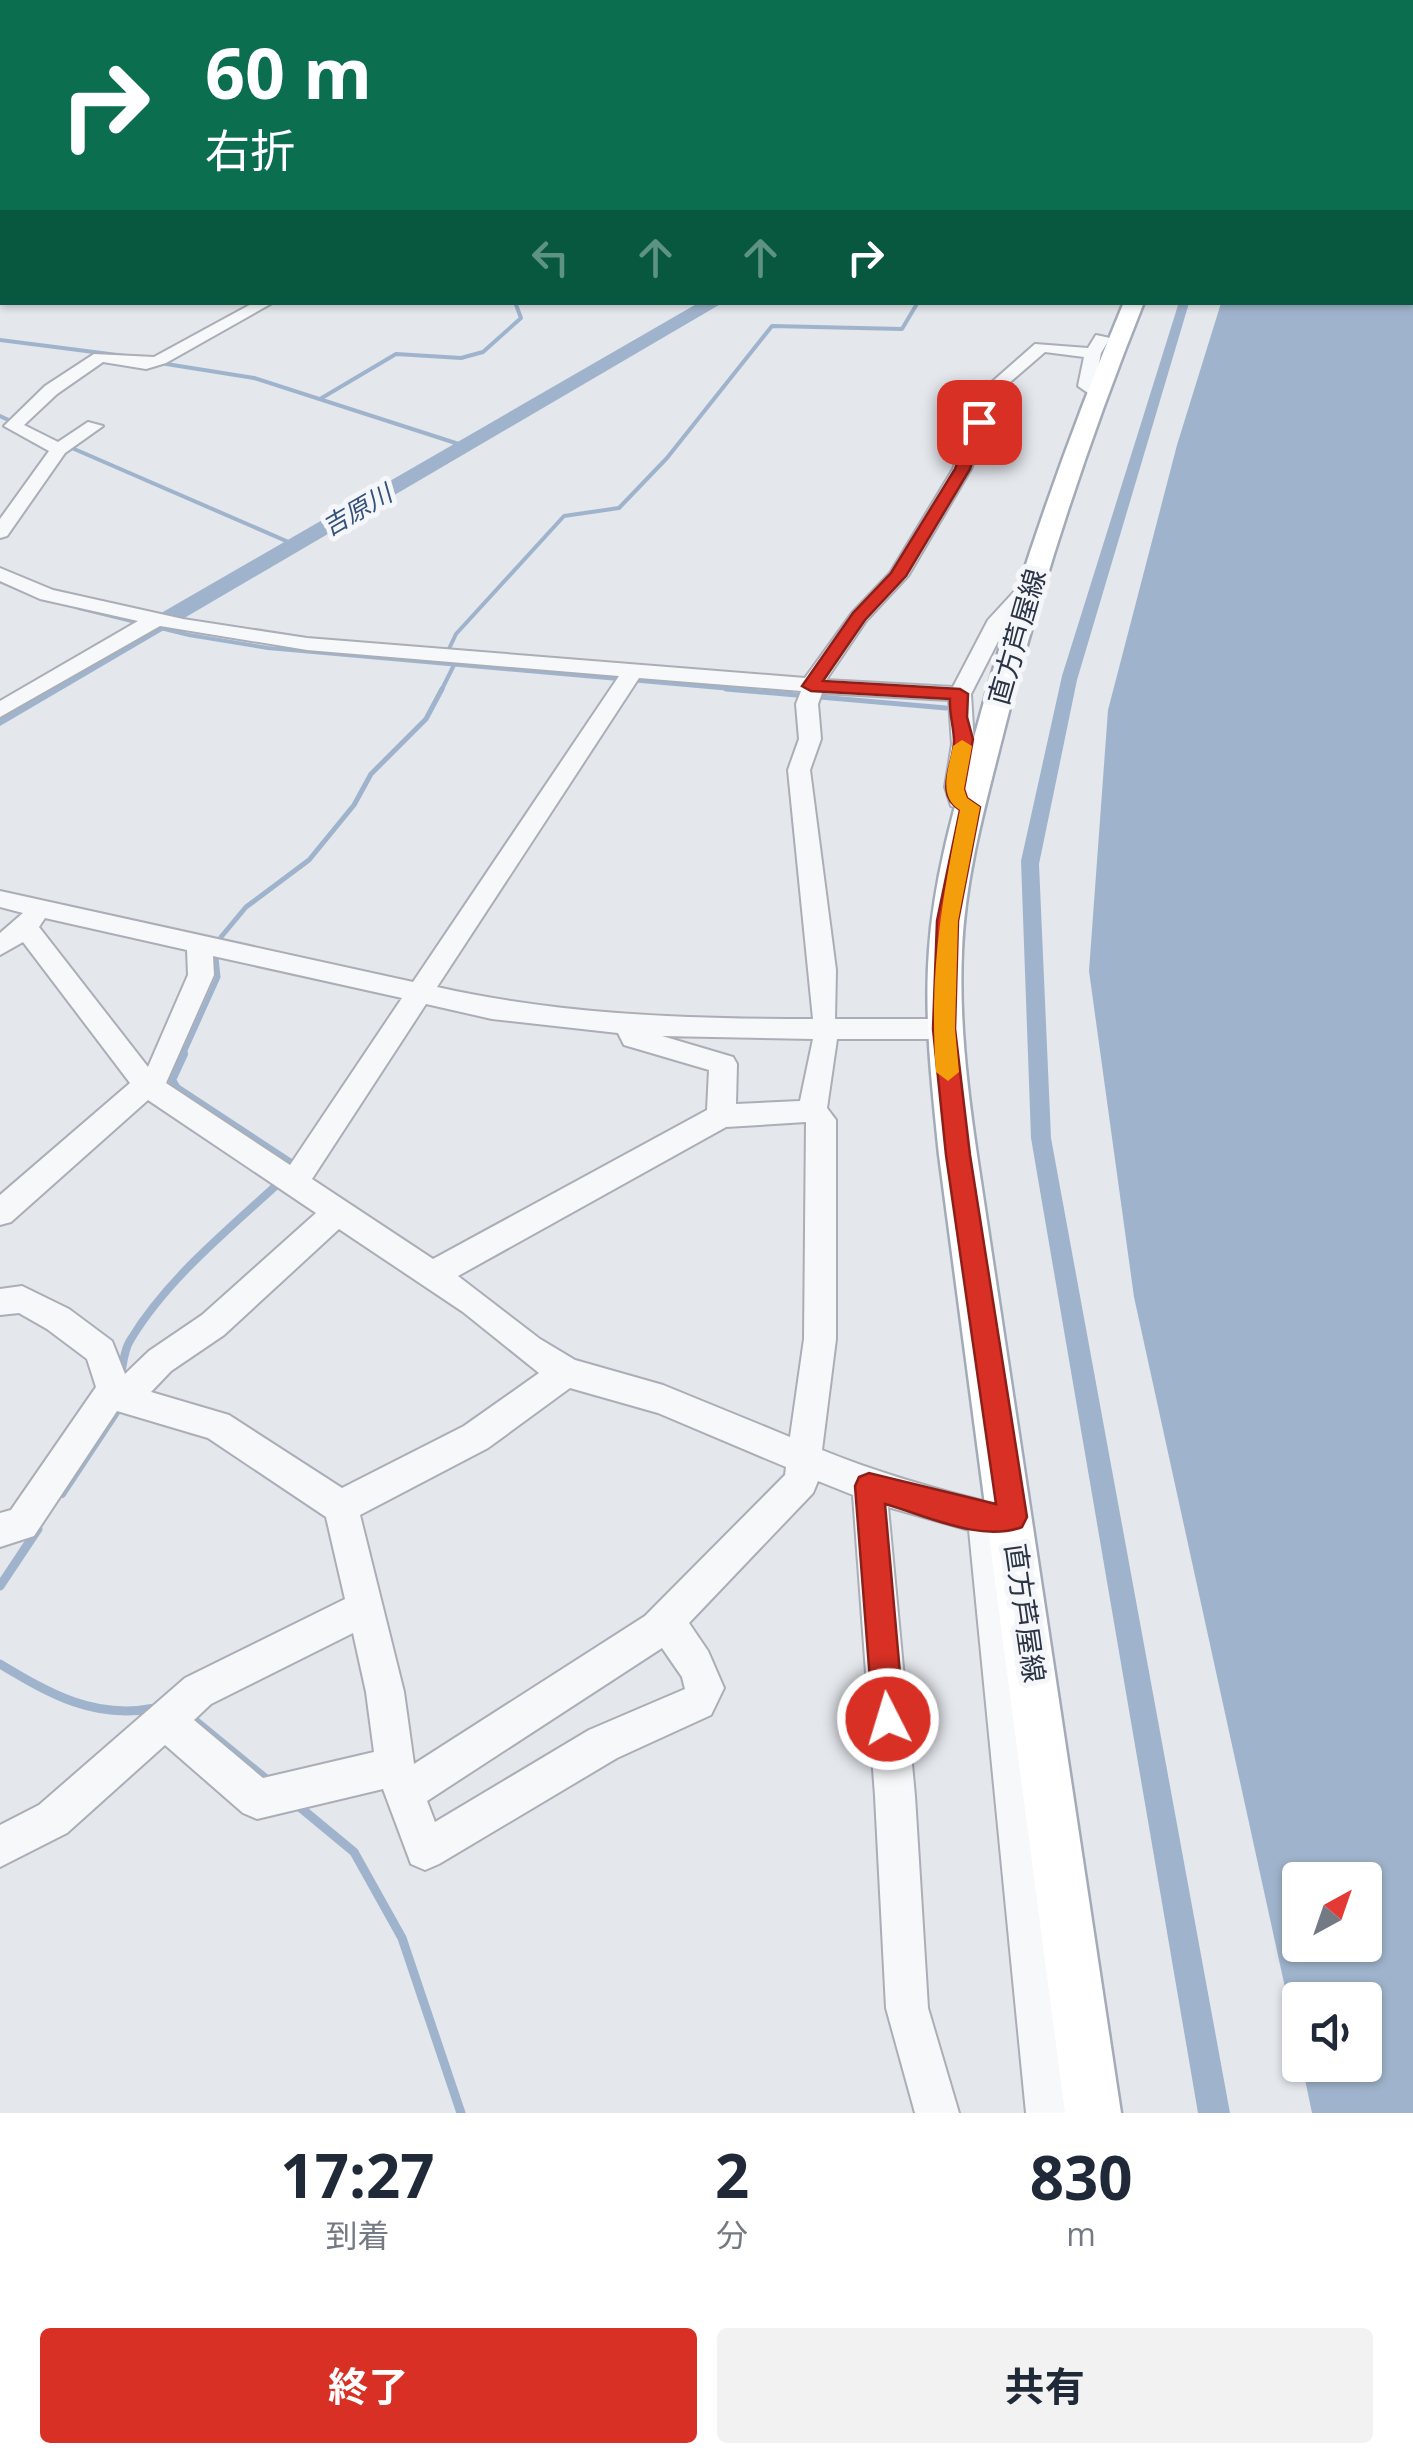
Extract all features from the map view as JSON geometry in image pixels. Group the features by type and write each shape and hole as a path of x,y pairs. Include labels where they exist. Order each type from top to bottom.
{"main road":[{"name":"直方芦屋線","path":"1093,2113 999,1518 944,1029 948,921 970,807 1098,361 1132,305"}],"street":[{"path":"60,449 13,426 51,390 100,357 146,364 160,360 261,305"},
{"path":"812,1111 824,1027 823,970 799,770 810,739 807,704 811,686 859,617 898,576 962,469 993,388 1041,347 1098,361"},
{"path":"0,532 60,449 94,426"},
{"path":"0,574 47,595 307,644 811,686 960,694"},
{"path":"970,807 959,801 955,789 964,739 958,717 960,694 995,627 1019,593 1031,585"},
{"path":"0,710 158,618"},
{"path":"293,1184 634,669"},
{"path":"0,899 32,918 200,944 558,1021 627,1026 944,1029"},
{"path":"0,946 32,918"},
{"path":"32,918 146,1084 474,1303 529,1349 566,1372 663,1400 869,1486 999,1518 1048,2113"},
{"path":"0,1213 159,1074 202,975 200,944"},
{"path":"627,1026 634,1038 723,1064 721,1116"},
{"path":"165,1720 256,1798 400,1780 666,1621 801,1482 820,1339 822,1120 812,1111 721,1116 432,1275"},
{"path":"0,1530 22,1524 118,1394 213,1325 336,1212"},
{"path":"0,1302 22,1299 58,1319 101,1351 118,1394"},
{"path":"341,1507 476,1437 566,1372"},
{"path":"118,1394 217,1426 341,1507 386,1692 400,1780 425,1850 603,1744 698,1702 705,1688 666,1621"},
{"path":"869,1486 895,1796 907,2008 937,2113"},
{"path":"0,1847 53,1820 198,1692 364,1608"}],"water":[{"path":"1178,305 1188,305 1077,680 1039,864 1051,1138 1230,2113 1198,2113 1031,1138 1021,861 1062,676"},
{"path":"1220,305 1413,305 1413,2113 1312,2113 1306,2082 1382,2082 1382,1982 1284,1982 1134,1297 1089,971 1108,710 1177,445"}],"waterway":[{"path":"320,399 396,354 461,358 483,352 521,318 516,305"},
{"name":"吉原川","path":"0,718 710,305"},
{"path":"447,653 456,634 564,516 619,508 667,458 772,326 902,329 916,305"},
{"path":"0,340 133,357"},
{"path":"154,362 254,378 468,447"},
{"path":"0,416 17,424"},
{"path":"65,445 300,547"},
{"path":"0,581 33,595"},
{"path":"79,608 189,635 268,648 754,691"},
{"path":"442,689 454,665"},
{"path":"182,1057 218,977 216,958 221,937 246,907 309,860 354,805 371,774 426,719 442,689"},
{"path":"726,689 946,708"},
{"path":"184,1054 172,1080 177,1088 294,1165 292,1168"},
{"path":"121,1376 129,1343 163,1295 200,1255 281,1181"},
{"path":"62,1494 117,1411 118,1403"},
{"path":"0,1586 38,1529"},
{"path":"0,1664 74,1702 112,1710 155,1708"},
{"path":"188,1715 271,1783"},
{"path":"296,1804 354,1852 402,1938 461,2113"}],"slow traffic":[{"path":"948,1072 944,1029 948,921 970,807 959,801 955,789 962,746"}],"route":[{"path":"888,1719 869,1486 985,1518 1012,1517 958,1155 944,1029 948,921 970,807 959,801 955,789 964,739 958,717 960,694 811,686 859,617 898,576 962,469 979,422"}]}
